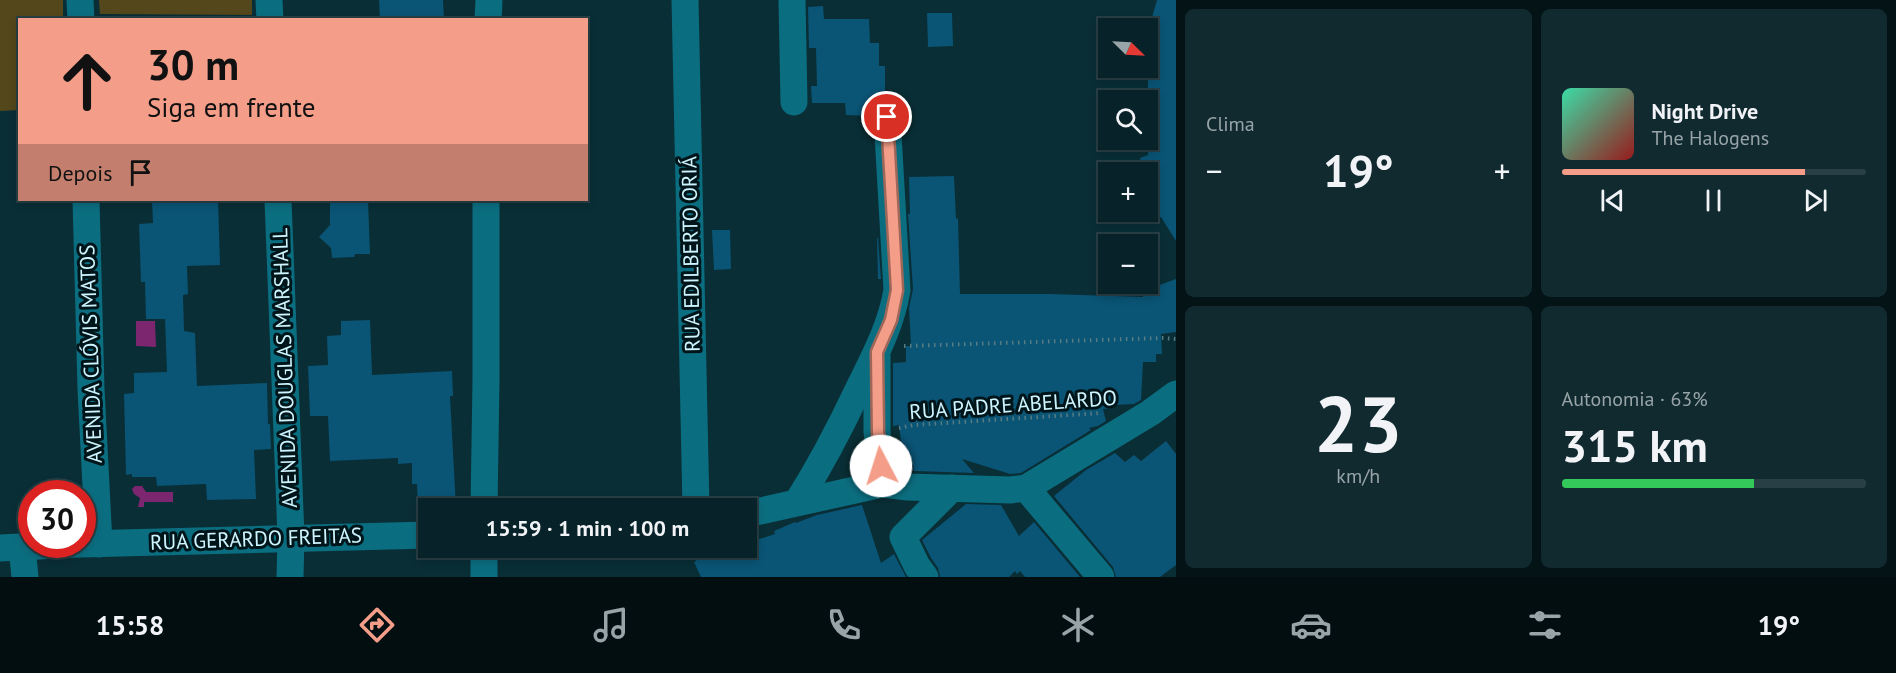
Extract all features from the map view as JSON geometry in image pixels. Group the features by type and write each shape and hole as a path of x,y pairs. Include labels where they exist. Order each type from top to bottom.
{"street":[{"path":"80,0 81,18"},
{"path":"269,0 270,18"},
{"path":"488,18 489,0"},
{"name":"RUA EDILBERTO ORIÁ","path":"686,0 696,498"},
{"path":"792,0 794,102"},
{"path":"798,501 831,444 891,320 897,290 887,117"},
{"name":"AVENIDA CLÓVIS MATOS","path":"86,201 91,389 89,480"},
{"name":"AVENIDA DOUGLAS MARSHALL","path":"278,201 291,537 290,577"},
{"path":"484,498 486,201"},
{"path":"877,352 878,432 882,484"},
{"path":"757,511 882,484 1010,490 1026,488 1150,413 1176,394"},
{"path":"925,577 903,537 952,488"},
{"path":"1026,488 1101,577"},
{"name":"RUA GERARDO FREITAS","path":"96,544 418,535"},
{"path":"11,547 25,577"},
{"path":"484,558 484,577"}],"path":[{"path":"877,352 910,345 1176,339"},
{"name":"RUA PADRE ABELARDO","path":"878,432 914,425 1106,412"}],"shaded area":[{"path":"0,0 63,0 63,18 18,18 18,110 0,111"},
{"path":"99,0 252,0 252,15 100,14"},
{"path":"136,321 155,321 156,347 136,346"},
{"path":"135,486 142,486 146,492 173,492 173,502 144,502 144,507 138,507 140,498 134,494 132,489"}],"building":[{"path":"379,0 443,0 444,18 380,18"},
{"path":"1157,0 1176,0 1176,241 1158,215 1158,162 1141,162 1140,158 1148,155 1148,150 1158,150 1158,90 1148,90 1148,78 1158,78 1158,18 1152,18"},
{"path":"823,6 824,19 869,19 870,43 879,43 879,66 885,66 885,101 873,109 872,116 846,115 845,103 812,103 811,86 817,86 816,48 809,48 808,7"},
{"path":"927,13 952,13 953,46 928,47"},
{"path":"954,176 956,219 958,218 960,294 1143,297 1143,294 1158,294 1158,286 1176,279 1176,332 1161,334 1162,354 1156,354 1156,362 1143,362 1141,400 1134,404 1114,405 1114,408 1103,409 1106,421 1089,428 1091,430 1021,473 1010,474 962,459 974,473 914,471 912,459 903,459 899,425 893,426 893,363 906,362 906,346 911,346 909,308 913,289 908,214 910,214 909,177"},
{"path":"152,201 218,201 220,265 187,266 188,294 183,295 184,331 195,333 197,386 267,383 271,449 254,450 256,499 207,500 206,484 157,486 156,477 126,475 124,394 134,393 134,373 167,372 165,319 146,319 145,282 141,282 139,224 153,223"},
{"path":"330,201 368,201 370,254 332,258 331,248 319,237 330,225"},
{"path":"712,230 730,230 731,269 714,270"},
{"path":"878,238 881,279 878,279"},
{"path":"370,320 372,375 452,371 453,396 450,396 455,498 418,498 418,508 417,484 412,484 412,463 398,464 398,458 330,461 328,416 310,416 308,366 328,365 327,336 341,335 341,321"},
{"path":"1166,441 1176,454 1176,565 1160,577 1116,577 1113,567 1054,496 1086,470 1115,453 1125,462 1134,455 1141,461"},
{"path":"966,504 1001,505 1019,536 1034,522 1080,577 1025,577 1020,571 1017,574 1015,571 1009,577 940,577 938,568 922,540"},
{"path":"862,505 881,563 894,554 906,577 701,577 694,562 695,558 757,558 757,540 775,534 774,531 795,522"}],"route":[{"path":"881,466 878,432 877,352 891,320 897,290 887,117"}]}
